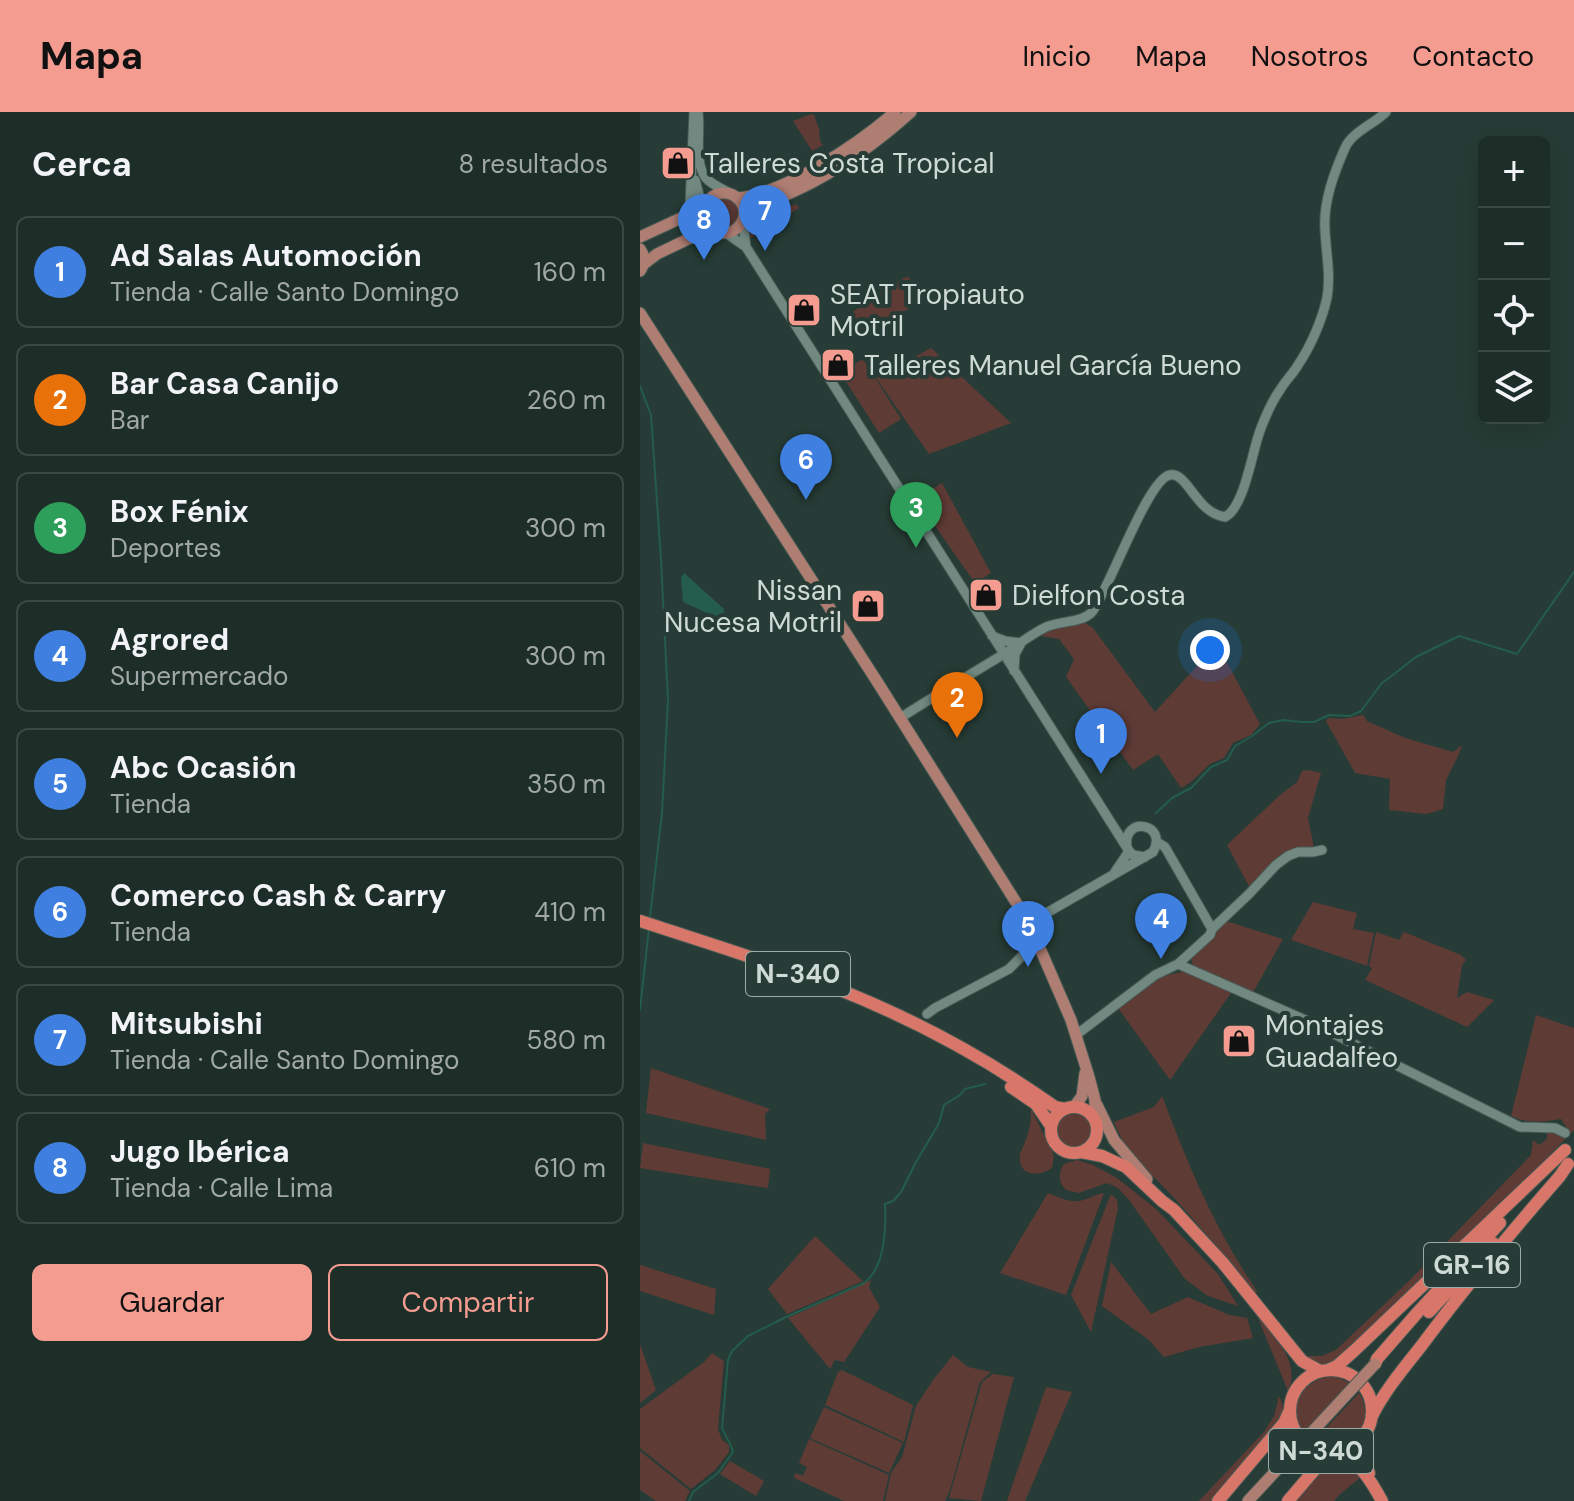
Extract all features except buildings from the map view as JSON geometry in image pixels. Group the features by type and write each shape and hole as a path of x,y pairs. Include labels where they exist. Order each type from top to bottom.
{"highway":[{"name":"N-340","path":"640,921 759,959 830,986 961,1046 1055,1107 1087,1111 1109,1150 1174,1210 1223,1263 1302,1361 1324,1371 1340,1371 1361,1383 1371,1404 1369,1427 1363,1437 1347,1449 1334,1452"},
{"name":"N-340","path":"929,1031 1036,1104 1051,1126 1057,1146 1069,1152 1102,1156 1126,1167"},
{"path":"1051,1126 1059,1113 1070,1108"},
{"path":"1081,1152 1092,1145 1096,1127"},
{"name":"GR-16","path":"1375,1364 1419,1322 1569,1149"},
{"path":"1324,1371 1337,1366 1355,1350 1569,1149"},
{"path":"1372,1416 1431,1332 1560,1176 1569,1149"},
{"name":"N-340","path":"1280,1335 1296,1366 1297,1388"},
{"name":"N-340","path":"1324,1371 1303,1381 1297,1388 1291,1399 1291,1424 1306,1444 1354,1460 1382,1501"},
{"path":"1218,1501 1284,1423 1289,1412"},
{"name":"N-340","path":"1363,1437 1363,1457 1372,1484"},
{"path":"1288,1501 1334,1452"}],"main road":[{"path":"640,237 683,218 715,195 752,196 820,165 895,112"},
{"path":"705,205 705,218 711,228 721,233 739,228 757,208 814,182 847,162 911,112"},
{"path":"733,195 743,203 744,219"},
{"path":"642,268 657,254 711,228"},
{"path":"640,249 644,258 642,268"},
{"path":"640,312 1029,923 1067,1008 1095,1100 1114,1140 1174,1210"},
{"path":"1070,1108 1082,1096 1085,1068"},
{"path":"1095,1100 1096,1127"},
{"name":"GR-16","path":"1248,1501 1375,1364"}],"street":[{"path":"683,218 690,205 696,112"},
{"path":"696,112 702,171 707,179 733,195"},
{"path":"900,718 1044,628 1085,617 1091,612 1144,505 1164,476 1177,475 1183,479 1203,506 1217,516 1231,515 1267,412 1303,356 1327,299 1329,276 1325,215 1344,149 1349,141 1386,112"},
{"path":"692,173 701,202 705,205"},
{"path":"744,219 746,247"},
{"path":"726,233 746,247 1128,849 1133,855 1145,857"},
{"path":"992,636 1021,643"},
{"path":"987,664 995,650 992,636"},
{"path":"1014,671 1015,654 1021,643"},
{"path":"987,664 1000,663 1014,671"},
{"path":"1029,923 1112,876 1153,852 1157,842 1154,832 1143,826 1128,834 1128,849 1112,876"},
{"path":"1115,828 1128,834"},
{"path":"1157,842 1165,847 1212,929"},
{"path":"1076,1035 1155,975 1178,964 1276,865 1298,852 1322,850"},
{"path":"927,1014 1009,969 1036,936"},
{"path":"1178,964 1310,1022 1520,1127 1555,1128 1569,1149"}],"shaded area":[{"path":"814,115 823,145 812,151 793,121"},
{"path":"725,199 735,203 739,213 735,223 725,227 715,223 711,213 715,203"},
{"path":"796,204 799,208 750,238 752,226 757,221"},
{"path":"907,276 927,297 878,328 872,322 858,332 848,315"},
{"path":"931,348 1011,423 929,454 876,378"},
{"path":"863,359 901,419 879,433 840,372"},
{"path":"942,483 991,573 975,583 916,499"},
{"path":"684,573 724,609 724,617 720,619 683,602 681,578"},
{"path":"1084,622 1093,628 1155,712 1217,644 1260,724 1251,735 1233,743 1224,758 1210,764 1181,788 1158,754 1133,770 1066,677 1074,659 1059,639 1040,633"},
{"path":"1363,715 1367,721 1405,738 1453,752 1462,745 1446,780 1443,809 1427,814 1389,810 1390,779 1355,773 1326,721 1328,718"},
{"path":"1302,771 1321,773 1308,818 1314,848 1294,848 1250,888 1227,845 1297,782"},
{"path":"1313,902 1357,913 1353,929 1374,933 1367,966 1291,940"},
{"path":"1226,921 1283,939 1252,994 1194,967 1191,959 1215,937"},
{"path":"1376,932 1399,940 1404,932 1461,955 1466,960 1462,965 1457,998 1467,992 1494,1000 1467,1027 1365,980 1372,968 1369,966"},
{"path":"1186,971 1231,993 1170,1080 1118,1008 1159,977"},
{"path":"1536,1015 1574,1028 1574,1130 1495,1210 1332,1363 1321,1365 1306,1360 1305,1356 1322,1356 1336,1350 1410,1280 1531,1155 1533,1140 1539,1145 1547,1139 1547,1131 1563,1137 1569,1131 1561,1119 1536,1122 1511,1116"},
{"path":"651,1068 770,1109 765,1114 766,1140 646,1113"},
{"path":"1162,1096 1204,1196 1228,1244 1257,1291 1254,1295 1206,1234 1133,1154 1119,1134 1114,1122 1154,1107"},
{"path":"1031,1109 1054,1157 1052,1168 1035,1174 1025,1171 1020,1162"},
{"path":"1074,1113 1086,1118 1091,1130 1086,1142 1074,1147 1062,1142 1057,1130 1062,1118"},
{"path":"643,1143 770,1169 768,1188 640,1168"},
{"path":"1077,1160 1117,1178 1156,1209 1218,1274 1238,1306 1208,1296 1185,1279 1118,1188 1107,1183 1079,1193 1066,1190 1060,1180 1061,1171 1064,1164"},
{"path":"1048,1193 1074,1201 1104,1193 1066,1295 1000,1273"},
{"path":"1111,1194 1117,1200 1118,1208 1091,1332 1071,1295"},
{"path":"815,1236 863,1281 787,1314 768,1289"},
{"path":"1111,1262 1151,1314 1188,1297 1229,1315 1247,1318 1253,1338 1199,1347 1164,1357 1149,1340 1102,1306"},
{"path":"640,1265 716,1289 714,1315 640,1291"},
{"path":"871,1280 869,1287 880,1307 844,1362 835,1360 830,1369 788,1318"},
{"path":"1258,1318 1279,1342 1289,1361 1291,1381 1288,1391"},
{"path":"640,1344 656,1390 640,1403"},
{"path":"712,1353 724,1361 718,1429 722,1440 729,1445 729,1452 715,1470 691,1489 640,1448 640,1409"},
{"path":"953,1355 968,1367 991,1372 980,1382 945,1501 885,1501 891,1473 902,1457 916,1406"},
{"path":"842,1370 913,1405 904,1442 825,1405 838,1372"},
{"path":"993,1374 1014,1377 981,1501 949,1498 982,1382"},
{"path":"1327,1377 1337,1377 1350,1383 1304,1433 1298,1424 1296,1406 1307,1387"},
{"path":"1046,1387 1072,1392 1025,1501 1007,1501"},
{"path":"1359,1393 1365,1416 1356,1435 1338,1445 1314,1441"},
{"path":"1279,1396 1283,1415 1210,1501 1199,1501 1264,1432 1274,1416"},
{"path":"824,1407 903,1443 889,1473 810,1438"},
{"path":"809,1439 889,1475 883,1501 844,1501 794,1478 795,1473 803,1476 807,1467 799,1463"},
{"path":"640,1451 690,1491 685,1501 656,1501 640,1490"},
{"path":"1335,1459 1350,1465 1360,1478 1334,1501 1295,1501 1326,1464"},
{"path":"730,1461 764,1481 756,1496 720,1474"}],"waterway":[{"path":"640,386 651,415 668,700 662,813 650,917"},
{"path":"1156,813 1172,798 1191,788 1211,767 1227,760 1235,746 1269,723 1284,720 1314,722 1329,715 1350,716 1361,711 1382,683 1416,657 1459,636 1517,654 1574,572"},
{"path":"640,1010 649,928"},
{"path":"689,1501 693,1492 718,1473 733,1452 722,1428 728,1360 732,1351 748,1336 864,1283 871,1276 883,1246 885,1204 901,1192 939,1123 944,1105 965,1089 985,1084"}],"place":[{"name":"Talleres Costa Tropical","path":"678,163"},
{"name":"Mitsubishi","path":"765,251"},
{"name":"Jugo Ibérica","path":"704,260"},
{"name":"SEAT Tropiauto Motril","path":"804,310"},
{"name":"Talleres Manuel García Bueno","path":"838,365"},
{"name":"Comerco Cash & Carry","path":"806,500"},
{"name":"Box Fénix","path":"916,548"},
{"name":"Dielfon Costa","path":"986,595"},
{"name":"Nissan Nucesa Motril","path":"868,606"},
{"name":"Bar Casa Canijo","path":"957,738"},
{"name":"Ad Salas Automoción","path":"1101,774"},
{"name":"Agrored","path":"1161,959"},
{"name":"Abc Ocasión","path":"1028,967"},
{"name":"Montajes Guadalfeo","path":"1239,1041"}]}
